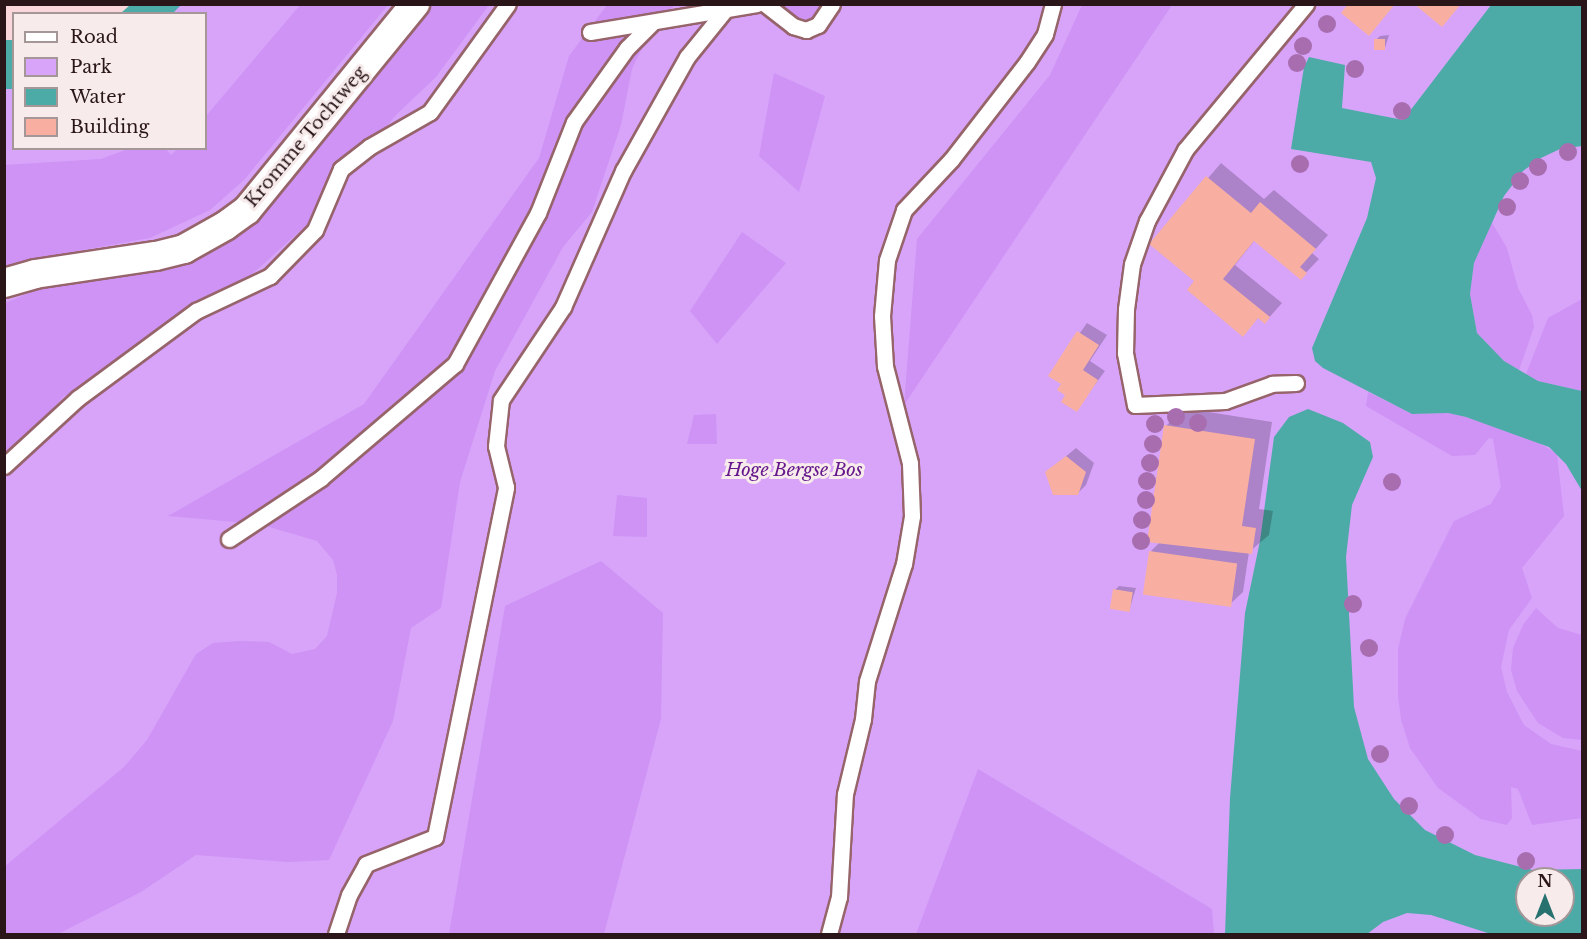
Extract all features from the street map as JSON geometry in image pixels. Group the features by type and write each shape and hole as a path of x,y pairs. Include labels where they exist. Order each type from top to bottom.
{"street":[{"name":"Kromme Tochtweg","path":"4,283 35,274 166,254 184,249 225,226 247,210 415,4"}],"lane":[{"path":"4,466 78,398 196,311 270,276 315,230 341,169 369,147 430,112 508,4"},
{"path":"590,32 758,4"},
{"path":"765,4 793,26 806,30 818,25 832,4"},
{"path":"830,934 839,897 845,794 863,719 867,681 904,564 912,516 910,463 885,366 882,316 887,260 904,210 951,160 1027,62 1046,34 1053,4"},
{"path":"1296,383 1272,384 1225,401 1135,405 1125,353 1125,309 1132,264 1147,221 1185,150 1306,4"},
{"path":"336,934 349,895 366,864 435,837 506,487 496,446 501,400 562,307 623,171 687,57 725,10"},
{"path":"230,539 321,478 454,364 538,213 574,122 627,48 652,23"}],"green space":[{"name":"Hoge Bergse Bos","path":"134,5 1582,5 1582,934 5,934 4,78 12,78 12,150 207,150 207,12 127,12"}],"shaded area":[{"path":"300,5 388,5 244,180 210,210 150,238 66,253 5,272 4,165 101,159 125,150 167,150 171,155 176,150 207,150 207,115"},
{"path":"431,5 489,5 436,77 395,116 311,221 250,276 144,355 63,397 5,461 5,303 51,284 205,255 234,233 318,141"},
{"path":"607,5 674,5 640,52 632,69 621,125 592,212 563,247 495,371 460,482 441,608 411,628 393,721 329,860 288,862 196,855 141,892 58,934 5,934 4,867 124,767 147,740 196,654 213,643 240,641 269,642 292,654 315,649 327,636 337,593 337,575 333,560 317,541 259,524 168,516 364,404 539,158 569,56"},
{"path":"782,5 823,5 805,24 778,8"},
{"path":"1082,5 1172,5 904,405 917,239 1050,75"},
{"path":"774,73 825,96 799,192 759,156"},
{"path":"1491,221 1507,248 1518,288 1532,315 1534,327 1519,370 1504,361 1477,333 1470,294 1474,263"},
{"path":"742,232 786,263 717,344 690,311"},
{"path":"1582,299 1582,391 1538,381 1526,374 1548,318"},
{"path":"1368,392 1412,414 1448,413 1466,417 1536,441 1557,454 1564,516 1522,568 1532,598 1509,630 1501,667 1507,692 1524,725 1551,744 1582,751 1582,818 1532,825 1518,789 1511,787 1512,818 1507,825 1481,819 1438,788 1410,748 1401,720 1398,695 1398,649 1405,619 1454,521 1491,504 1501,487 1493,439 1489,438 1475,455 1452,456 1366,406"},
{"path":"716,414 717,444 687,444 694,415"},
{"path":"617,495 647,498 647,537 613,536"},
{"path":"601,561 663,613 661,719 604,934 449,934 505,606"},
{"path":"1536,608 1558,628 1582,635 1582,740 1563,738 1538,723 1517,691 1511,670 1513,648 1523,625"},
{"path":"978,769 1212,909 1214,934 916,934"}],"water":[{"path":"130,4 181,5 174,12 122,12"},
{"path":"1491,5 1582,5 1582,146 1560,149 1541,158 1523,171 1504,196 1474,263 1470,294 1477,333 1504,361 1538,381 1582,391 1582,491 1566,464 1549,447 1466,417 1448,413 1412,414 1323,368 1315,361 1312,348 1367,218 1376,178 1371,162 1291,149 1304,67 1309,57 1345,65 1342,108 1403,120"},
{"path":"5,40 12,40 12,89 5,89"},
{"path":"1308,409 1343,423 1370,442 1373,457 1352,505 1346,557 1354,707 1368,759 1394,799 1425,830 1475,855 1521,867 1515,867 1515,927 1575,927 1575,869 1582,869 1582,934 1491,934 1431,915 1407,913 1383,922 1367,934 1225,934 1230,798 1245,613 1260,541 1274,437 1289,417"}],"building":[{"path":"1348,4 1395,4 1369,36 1341,13"},
{"path":"1414,4 1461,4 1442,27"},
{"path":"1374,39 1385,39 1385,50 1374,50"},
{"path":"1206,176 1251,213 1260,202 1316,249 1300,267 1307,273 1301,280 1254,241 1223,279 1270,317 1265,324 1258,318 1243,337 1187,290 1194,281 1149,244"},
{"path":"1077,331 1099,345 1083,370 1098,380 1077,412 1061,402 1065,395 1057,390 1061,384 1048,376"},
{"path":"1164,425 1255,439 1242,526 1256,528 1252,554 1147,542"},
{"path":"1066,456 1086,472 1078,495 1053,495 1045,472"},
{"path":"1149,551 1237,563 1231,607 1143,595"},
{"path":"1113,589 1133,592 1130,612 1110,609"}]}
